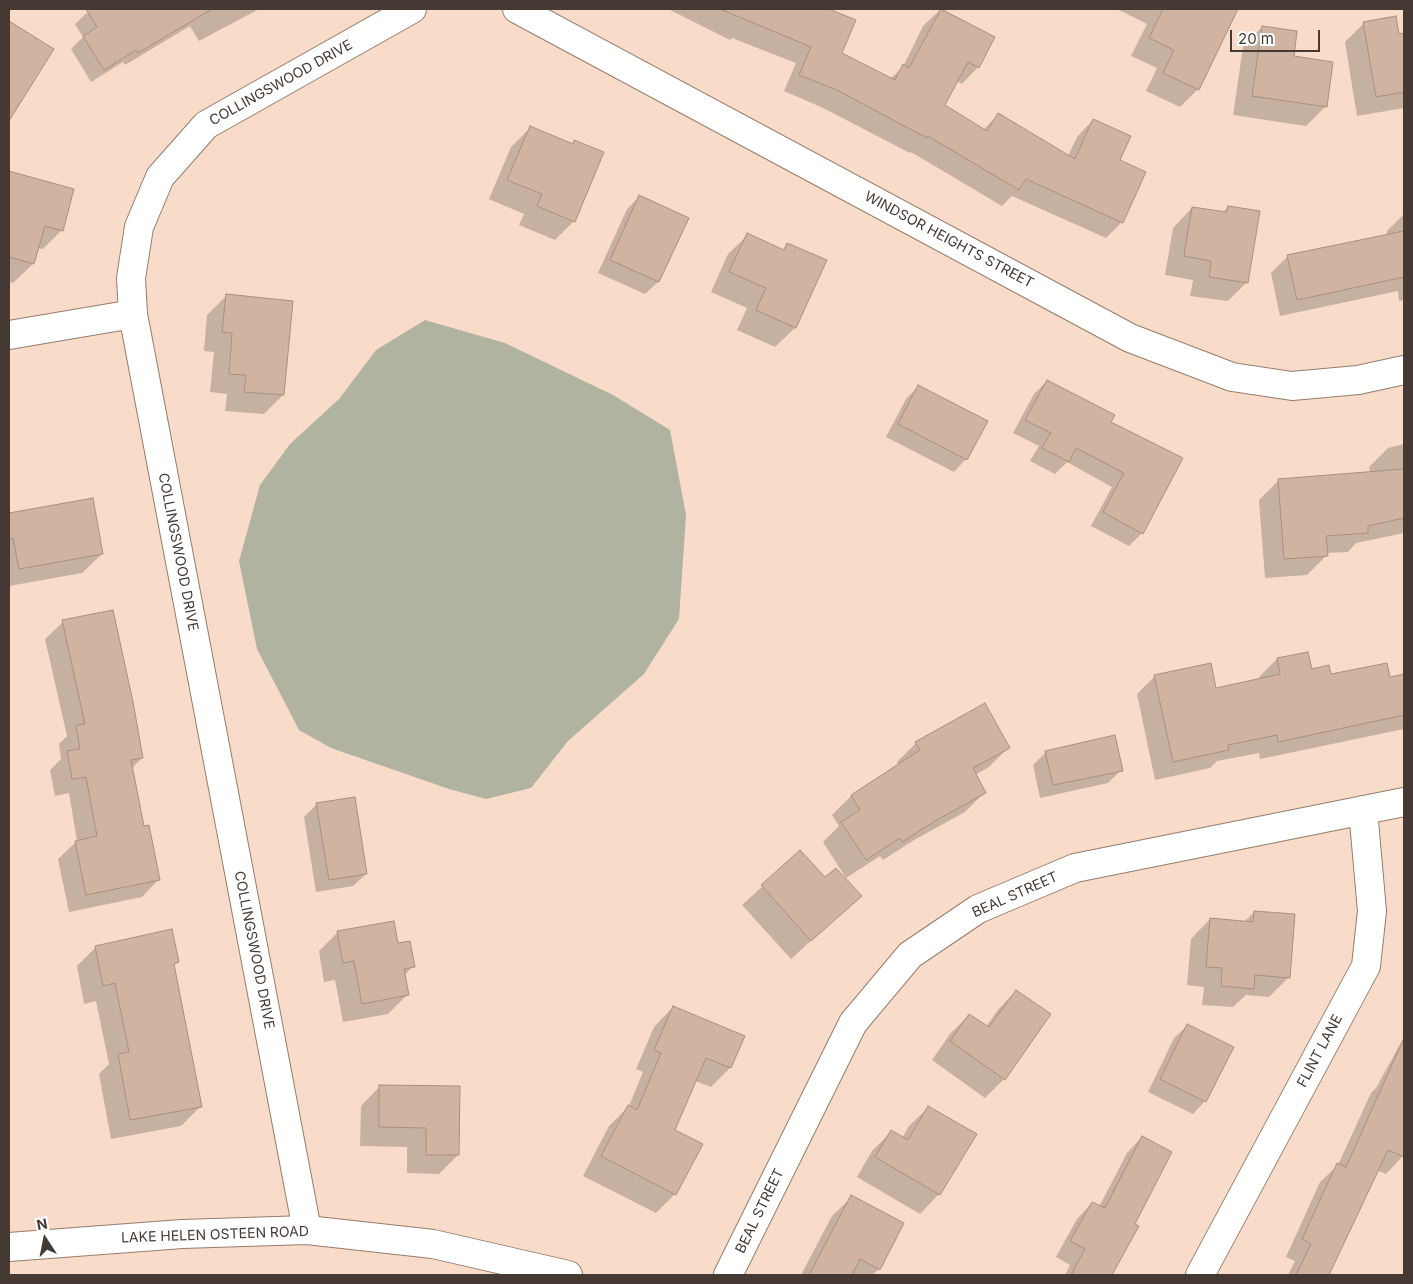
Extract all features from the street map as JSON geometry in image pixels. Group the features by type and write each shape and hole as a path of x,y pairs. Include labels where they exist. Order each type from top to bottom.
{"street":[{"name":"COLLINGSWOOD DRIVE","path":"307,1230 133,314 131,278 139,227 160,177 206,125 412,9"},
{"name":"WINDSOR HEIGHTS STREET","path":"517,9 1130,338 1232,377 1292,386 1358,380 1404,370"},
{"path":"9,335 133,314"},
{"name":"BEAL STREET","path":"728,1275 853,1024 910,955 978,909 1074,868 1404,802"},
{"name":"FLINT LANE","path":"1200,1275 1366,966 1372,911 1363,810"},
{"name":"LAKE HELEN OSTEEN ROAD","path":"9,1247 182,1234 307,1230 433,1244 568,1275"}],"green space":[{"path":"425,320 505,343 613,395 670,430 686,515 679,619 644,674 568,741 531,788 486,799 449,789 331,748 299,730 257,649 239,561 260,485 290,444 339,399 376,350"}],"building":[{"path":"86,9 212,9 138,53 136,50 104,70 83,36 97,27"},
{"path":"720,9 829,9 856,20 842,53 895,80 903,64 909,68 941,9 995,37 979,68 968,62 945,105 987,131 998,113 1075,159 1093,119 1131,136 1120,160 1146,172 1123,223 1026,179 1019,190 928,136 927,138 837,90 799,75 811,47"},
{"path":"1163,9 1238,9 1199,90 1163,73 1174,50 1149,38"},
{"path":"1396,16 1399,34 1404,33 1404,92 1376,97 1363,22"},
{"path":"9,21 54,49 9,121"},
{"path":"1262,26 1297,31 1294,56 1333,62 1327,107 1252,96"},
{"path":"530,126 573,144 574,140 604,152 575,222 537,206 542,194 507,180"},
{"path":"9,171 74,189 63,231 45,226 34,264 9,257"},
{"path":"639,195 689,218 659,282 610,260"},
{"path":"1228,206 1260,211 1248,283 1209,277 1211,261 1184,256 1192,207 1227,212"},
{"path":"1404,231 1404,277 1297,300 1287,255"},
{"path":"747,233 784,250 787,243 827,260 796,328 756,310 766,288 729,272"},
{"path":"226,294 293,301 284,395 244,392 246,375 229,374 232,333 222,332"},
{"path":"1047,380 1115,415 1111,422 1183,458 1143,534 1103,512 1124,473 1076,448 1069,462 1042,448 1051,433 1025,420"},
{"path":"918,385 988,421 967,460 898,424"},
{"path":"1404,469 1404,518 1368,526 1368,533 1326,536 1328,556 1284,559 1278,479"},
{"path":"93,498 103,554 19,569 13,538 9,539 9,513"},
{"path":"113,610 143,758 131,760 144,826 149,825 160,880 86,895 75,841 97,836 86,777 72,779 67,751 80,749 76,725 85,724 62,620"},
{"path":"1308,652 1312,669 1329,665 1331,674 1387,663 1390,677 1404,674 1404,715 1278,742 1277,735 1228,745 1229,750 1173,762 1154,675 1211,663 1216,688 1280,674 1277,658"},
{"path":"985,703 1010,748 973,768 986,793 935,821 902,842 900,838 866,860 841,822 860,810 851,795 920,750 915,742"},
{"path":"1115,735 1123,771 1053,785 1045,751"},
{"path":"355,797 367,874 329,880 316,803"},
{"path":"800,850 825,877 836,868 862,896 811,941 761,885"},
{"path":"1254,911 1295,914 1290,978 1255,975 1254,989 1221,986 1222,968 1206,967 1210,918 1253,922"},
{"path":"394,921 398,943 410,941 415,967 404,969 409,995 362,1004 354,961 343,963 337,931"},
{"path":"172,929 179,962 174,964 202,1107 130,1120 118,1054 129,1052 115,983 103,986 95,946"},
{"path":"1016,990 1051,1014 1005,1080 950,1041 969,1014 989,1027"},
{"path":"673,1006 745,1036 731,1068 706,1058 675,1130 703,1144 676,1195 601,1156 628,1105 637,1110 661,1053 654,1050"},
{"path":"1187,1024 1234,1047 1206,1102 1160,1079"},
{"path":"1404,1038 1404,1157 1388,1150 1329,1275 1296,1275 1311,1244 1302,1239 1337,1163 1346,1167"},
{"path":"379,1085 460,1086 459,1155 426,1155 426,1128 379,1127"},
{"path":"928,1106 977,1134 940,1195 875,1157 891,1130 908,1140"},
{"path":"1142,1136 1172,1152 1135,1224 1139,1226 1112,1275 1071,1275 1085,1249 1070,1241 1092,1202 1105,1208"},
{"path":"851,1195 904,1223 880,1270 860,1259 852,1275 809,1275"}]}
